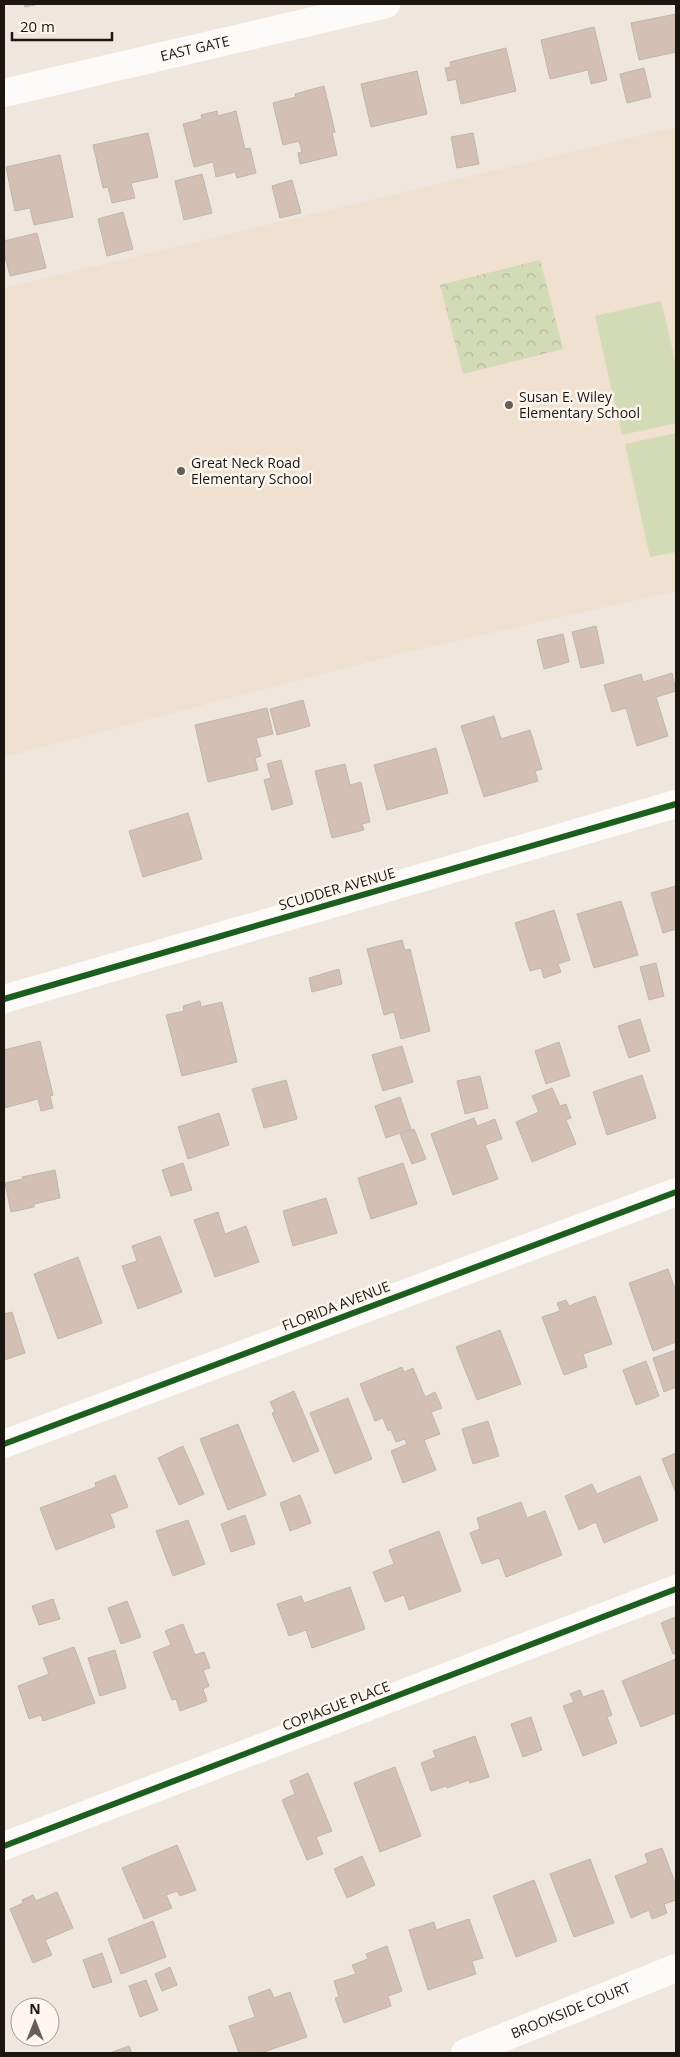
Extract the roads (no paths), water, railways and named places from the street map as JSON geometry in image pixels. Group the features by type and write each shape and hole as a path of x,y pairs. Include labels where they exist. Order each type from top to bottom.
{"street":[{"name":"EAST GATE","path":"4,93 386,4"},
{"name":"SCUDDER AVENUE","path":"4,999 676,804"},
{"name":"FLORIDA AVENUE","path":"4,1444 676,1192"},
{"name":"COPIAGUE PLACE","path":"4,1846 676,1589"},
{"name":"BROOKSIDE COURT","path":"465,2053 676,1968"}],"place":[{"name":"Susan E. Wiley Elementary School","path":"509,405"},
{"name":"Great Neck Road Elementary School","path":"181,471"}]}
